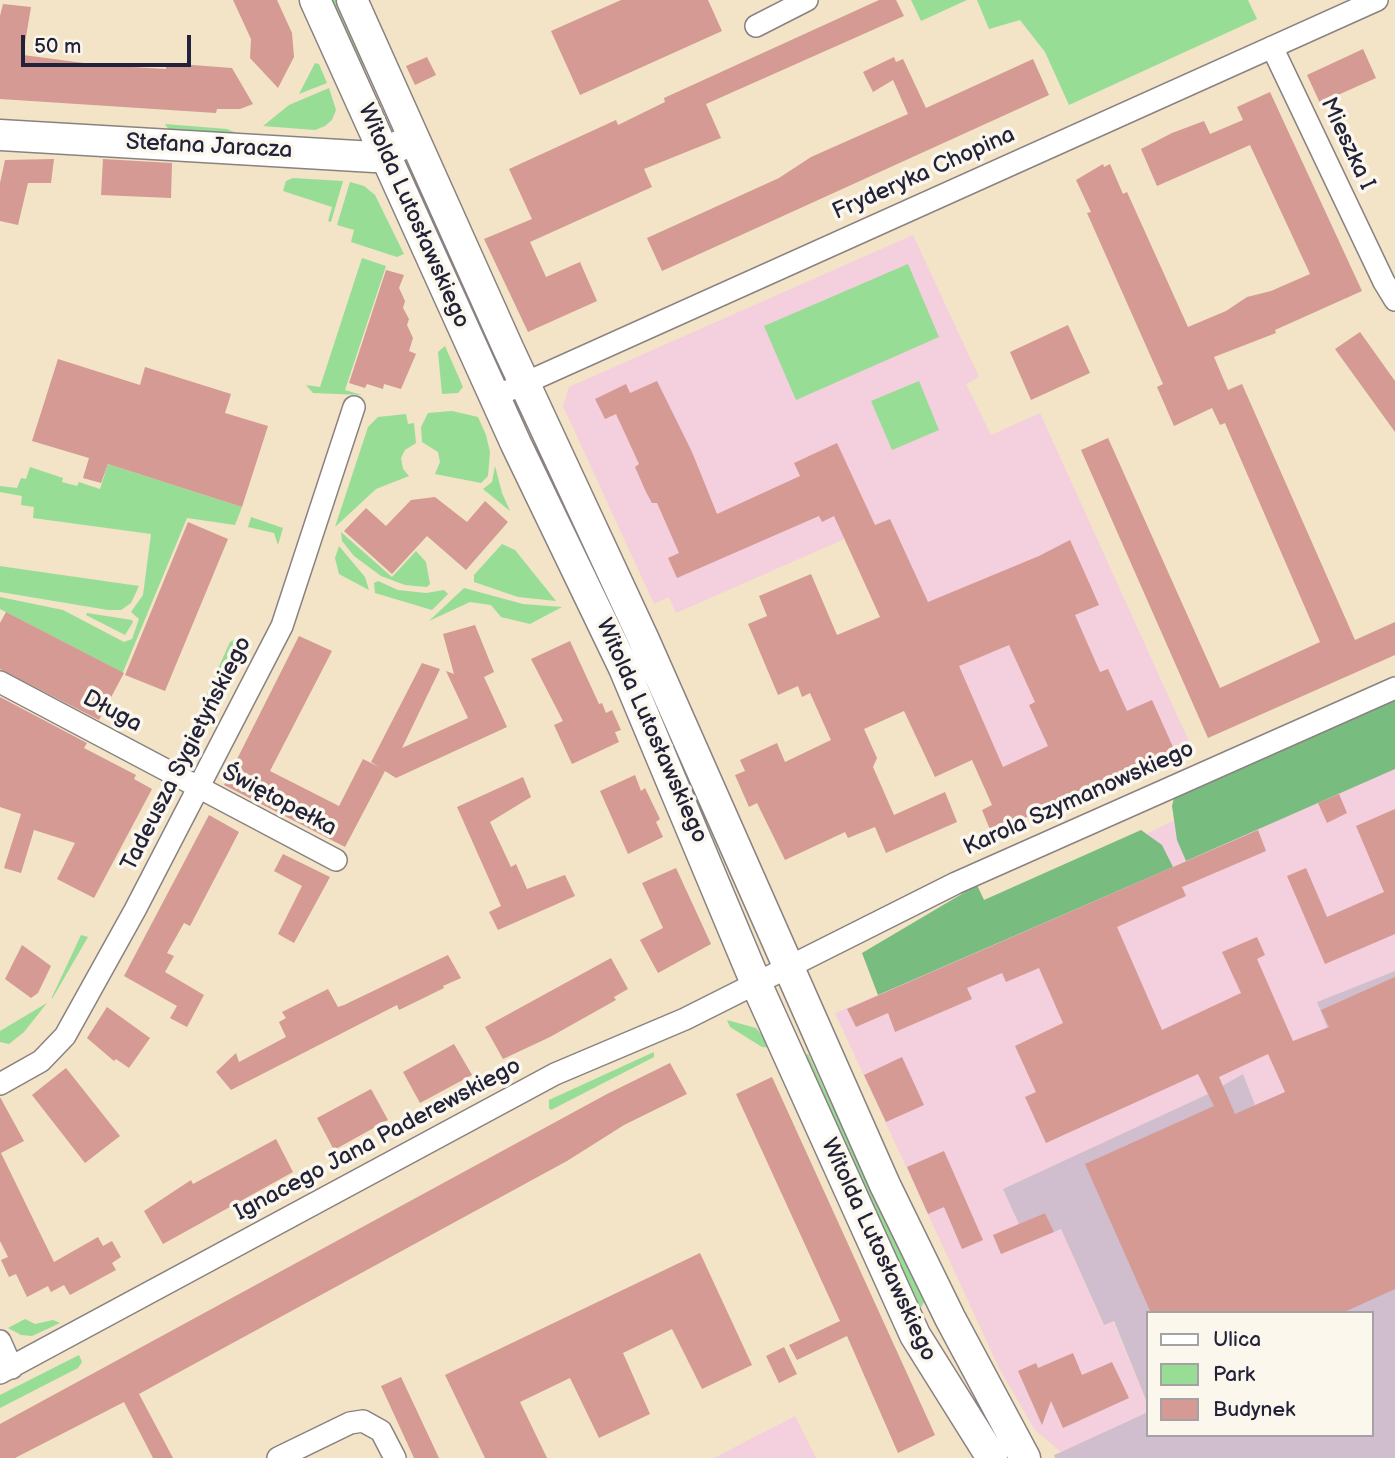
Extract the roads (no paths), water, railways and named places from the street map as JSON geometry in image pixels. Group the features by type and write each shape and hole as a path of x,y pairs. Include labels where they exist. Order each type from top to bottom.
{"main road":[{"name":"Witolda Lutosławskiego","path":"315,0 494,397 624,667 755,981 924,1354 992,1458"},
{"name":"Witolda Lutosławskiego","path":"352,0 524,383 644,640 885,1185 950,1318 1025,1458"},
{"name":"Stefana Jaracza","path":"0,135 374,157 414,139"}],"street":[{"path":"755,26 807,0"},
{"name":"Fryderyka Chopina","path":"494,397 1377,0"},
{"name":"Mieszka I","path":"1272,47 1395,300"},
{"name":"Tadeusza Sygietyńskiego","path":"0,1084 41,1061 75,1020 198,788 283,623 354,407"},
{"name":"Długa","path":"0,682 198,788"},
{"name":"Karola Szymanowskiego","path":"787,965 956,883 1395,688"},
{"name":"Świętopełka","path":"198,788 336,860"},
{"name":"Ignacego Jana Paderewskiego","path":"6,1371 528,1088 674,1024 787,965"},
{"path":"0,1341 6,1371"},
{"path":"278,1458 350,1423 363,1421 381,1431 394,1458"}]}
